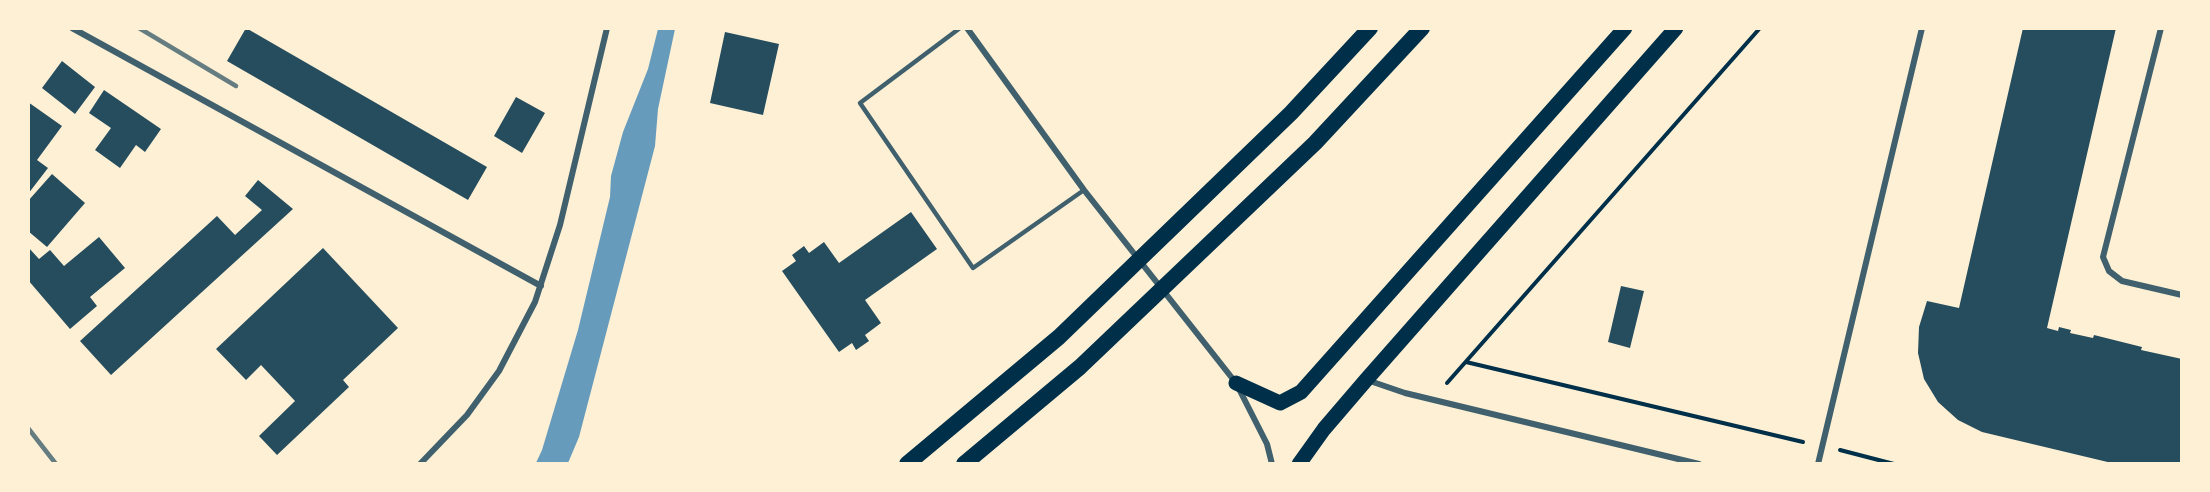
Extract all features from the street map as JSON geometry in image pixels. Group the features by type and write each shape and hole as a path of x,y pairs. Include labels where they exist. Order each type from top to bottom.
{"highway":[{"path":"907,464 1059,337 1291,113 1370,28"},
{"path":"964,464 1105,343 1315,143 1422,28"}],"main road":[{"path":"1236,383 1280,403 1300,392 1625,28"},
{"path":"1299,464 1324,429 1366,380 1676,28"}],"street":[{"path":"72,28 541,286"},
{"path":"420,464 467,415 499,371 535,302 560,225 607,28"},
{"path":"968,28 1084,190 1236,383 1267,444 1272,464"},
{"path":"1818,464 1922,28"},
{"path":"2161,28 2103,257 2109,271 2121,281 2181,295"},
{"path":"1366,380 1432,400 1700,464"}],"lane":[{"path":"960,28 860,103 973,268 1084,190"}],"path":[{"path":"1432,400 1760,28"},
{"path":"1466,362 1894,464"}],"water":[{"path":"658,29 675,29 658,109 655,146 579,437 568,463 536,463 542,450 578,330 610,197 611,176 623,132 648,69"}],"building":[{"path":"246,28 487,167 468,200 227,61"},
{"path":"2023,28 2116,28 2047,328 2058,331 2059,327 2071,330 2070,333 2093,338 2094,335 2142,347 2141,350 2182,359 2182,464 2116,464 1982,432 1958,420 1938,402 1924,379 1918,353 1919,327 1927,301 1959,308"},
{"path":"725,32 779,44 763,115 710,103"},
{"path":"62,61 95,87 75,114 42,88"},
{"path":"104,90 161,129 145,152 136,145 120,168 95,150 111,128 89,113"},
{"path":"516,97 545,113 522,153 494,136"},
{"path":"28,102 62,126 37,160 48,168 28,194"},
{"path":"52,174 85,203 47,247 28,231 28,201"},
{"path":"258,180 293,209 111,375 80,341 217,216 235,235 262,210 245,196"},
{"path":"911,212 937,249 865,300 881,323 865,335 869,341 856,350 852,343 839,352 782,271 796,261 792,255 804,246 809,253 824,242 839,263"},
{"path":"99,237 125,268 90,297 97,306 70,329 28,280 28,247 39,259 50,250 64,266"},
{"path":"323,248 398,328 343,380 349,387 277,455 259,436 295,401 261,365 246,380 216,349"},
{"path":"1621,286 1644,291 1630,348 1608,342"}],"railway":[{"path":"139,28 236,86"},
{"path":"28,428 56,464"}]}
